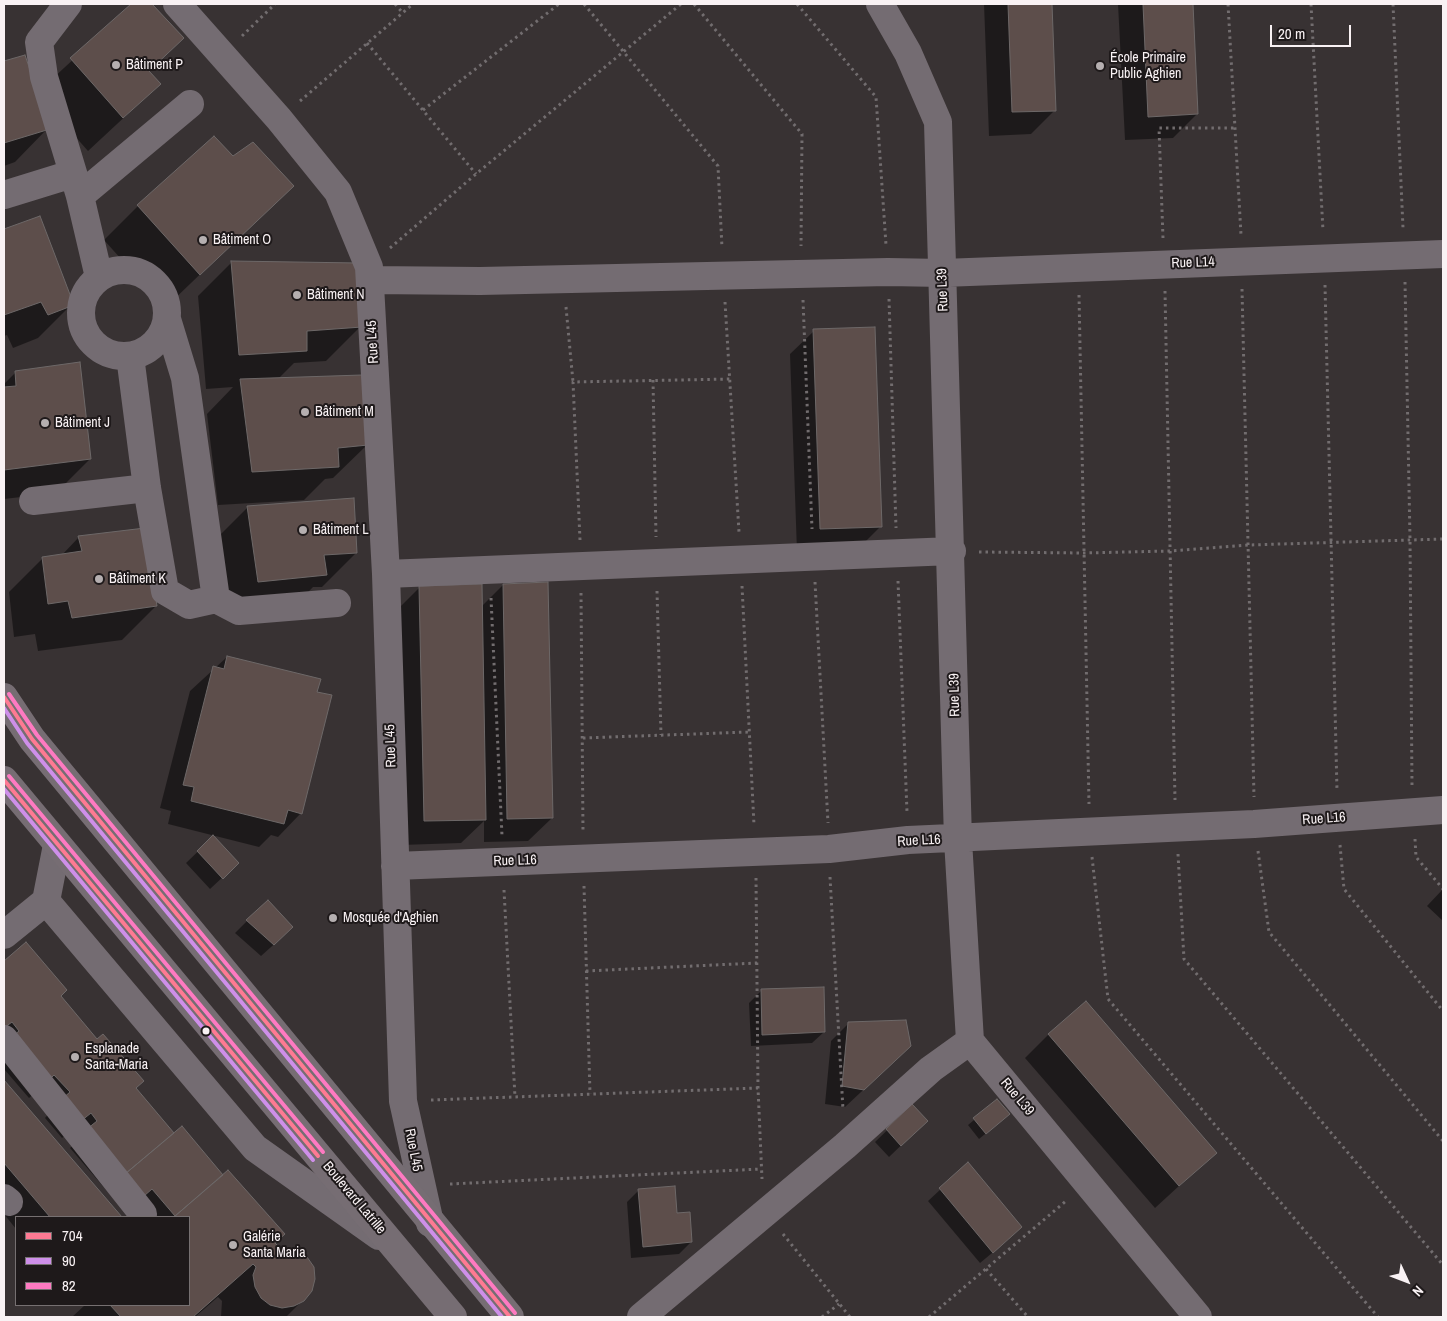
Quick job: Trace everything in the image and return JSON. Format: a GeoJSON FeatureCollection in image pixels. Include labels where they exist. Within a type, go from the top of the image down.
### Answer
{"type":"FeatureCollection","features":[{"type":"Feature","properties":{"kind":"main road"},"geometry":{"type":"LineString","coordinates":[[4,697],[32,739],[430,1223],[510,1317]]}},
{"type":"Feature","properties":{"kind":"main road","name":"Boulevard Latrille"},"geometry":{"type":"LineString","coordinates":[[4,780],[453,1317]]}},
{"type":"Feature","properties":{"kind":"street"},"geometry":{"type":"LineString","coordinates":[[68,4],[39,42],[44,77],[76,185],[99,277]]}},
{"type":"Feature","properties":{"kind":"street","name":"Rue L45"},"geometry":{"type":"LineString","coordinates":[[177,4],[279,119],[338,192],[369,274],[386,574],[403,1100],[430,1223]]}},
{"type":"Feature","properties":{"kind":"street","name":"Rue L39"},"geometry":{"type":"LineString","coordinates":[[880,4],[908,53],[938,122],[952,551],[958,840],[970,1041],[1198,1317]]}},
{"type":"Feature","properties":{"kind":"street"},"geometry":{"type":"LineString","coordinates":[[4,195],[76,185],[190,104]]}},
{"type":"Feature","properties":{"kind":"street","name":"Rue L14"},"geometry":{"type":"LineString","coordinates":[[369,274],[564,279],[888,272],[943,273],[1443,254]]}},
{"type":"Feature","properties":{"kind":"street"},"geometry":{"type":"LineString","coordinates":[[121,269],[136,270],[151,278],[161,288],[167,304],[167,319],[165,328],[152,346],[130,356],[115,356],[92,343],[84,330],[81,318],[82,302],[88,289],[99,277],[121,269]]}},
{"type":"Feature","properties":{"kind":"street"},"geometry":{"type":"LineString","coordinates":[[167,319],[185,378],[216,600]]}},
{"type":"Feature","properties":{"kind":"street"},"geometry":{"type":"LineString","coordinates":[[130,356],[148,488],[165,591],[189,605],[216,600],[239,611],[337,603]]}},
{"type":"Feature","properties":{"kind":"street"},"geometry":{"type":"LineString","coordinates":[[33,501],[148,488]]}},
{"type":"Feature","properties":{"kind":"street"},"geometry":{"type":"LineString","coordinates":[[386,574],[952,551]]}},
{"type":"Feature","properties":{"kind":"street","name":"Rue L16"},"geometry":{"type":"LineString","coordinates":[[396,866],[829,849],[908,840],[958,840],[1089,830],[1254,824],[1443,810]]}},
{"type":"Feature","properties":{"kind":"street"},"geometry":{"type":"LineString","coordinates":[[4,935],[46,901],[57,845]]}},
{"type":"Feature","properties":{"kind":"street"},"geometry":{"type":"LineString","coordinates":[[46,901],[255,1148],[393,1245]]}},
{"type":"Feature","properties":{"kind":"street"},"geometry":{"type":"LineString","coordinates":[[4,1039],[143,1214]]}},
{"type":"Feature","properties":{"kind":"street"},"geometry":{"type":"LineString","coordinates":[[640,1317],[766,1213],[931,1069],[970,1041]]}},
{"type":"Feature","properties":{"kind":"path"},"geometry":{"type":"LineString","coordinates":[[222,55],[275,4]]}},
{"type":"Feature","properties":{"kind":"path"},"geometry":{"type":"LineString","coordinates":[[395,4],[402,12]]}},
{"type":"Feature","properties":{"kind":"path"},"geometry":{"type":"LineString","coordinates":[[279,119],[413,4]]}},
{"type":"Feature","properties":{"kind":"path"},"geometry":{"type":"LineString","coordinates":[[423,110],[559,4]]}},
{"type":"Feature","properties":{"kind":"path"},"geometry":{"type":"LineString","coordinates":[[584,4],[718,166],[741,560],[755,852],[758,1088],[761,1169],[766,1213],[850,1317]]}},
{"type":"Feature","properties":{"kind":"path"},"geometry":{"type":"LineString","coordinates":[[369,274],[476,174],[681,4]]}},
{"type":"Feature","properties":{"kind":"path"},"geometry":{"type":"LineString","coordinates":[[797,4],[876,97],[888,272],[908,840]]}},
{"type":"Feature","properties":{"kind":"path"},"geometry":{"type":"LineString","coordinates":[[1228,4],[1242,262],[1254,824],[1268,932],[1443,1141]]}},
{"type":"Feature","properties":{"kind":"path"},"geometry":{"type":"LineString","coordinates":[[1311,4],[1324,258],[1338,818],[1344,890],[1443,1011]]}},
{"type":"Feature","properties":{"kind":"path"},"geometry":{"type":"LineString","coordinates":[[1393,4],[1404,255],[1413,813],[1416,856],[1443,889]]}},
{"type":"Feature","properties":{"kind":"path"},"geometry":{"type":"LineString","coordinates":[[367,43],[476,174]]}},
{"type":"Feature","properties":{"kind":"path"},"geometry":{"type":"LineString","coordinates":[[1236,128],[1159,128],[1164,264],[1176,828],[1184,959],[1443,1265]]}},
{"type":"Feature","properties":{"kind":"path"},"geometry":{"type":"LineString","coordinates":[[564,279],[573,382],[581,566],[584,858],[590,1094]]}},
{"type":"Feature","properties":{"kind":"path"},"geometry":{"type":"LineString","coordinates":[[573,382],[730,379]]}},
{"type":"Feature","properties":{"kind":"path"},"geometry":{"type":"LineString","coordinates":[[952,551],[1084,553],[1170,551],[1249,545],[1443,539]]}},
{"type":"Feature","properties":{"kind":"path"},"geometry":{"type":"LineString","coordinates":[[582,738],[749,732]]}},
{"type":"Feature","properties":{"kind":"path"},"geometry":{"type":"LineString","coordinates":[[586,971],[757,963]]}},
{"type":"Feature","properties":{"kind":"path"},"geometry":{"type":"LineString","coordinates":[[403,1100],[758,1088]]}},
{"type":"Feature","properties":{"kind":"path"},"geometry":{"type":"LineString","coordinates":[[421,1186],[761,1169]]}},
{"type":"Feature","properties":{"kind":"path"},"geometry":{"type":"LineString","coordinates":[[930,1317],[1088,1183]]}},
{"type":"Feature","properties":{"kind":"path"},"geometry":{"type":"LineString","coordinates":[[986,1269],[1028,1317]]}},
{"type":"Feature","properties":{"kind":"path"},"geometry":{"type":"LineString","coordinates":[[822,1317],[839,1304]]}},
{"type":"Feature","properties":{"kind":"building","name":"Bâtiment P"},"geometry":{"type":"Polygon","coordinates":[[[131,4],[152,4],[184,38],[149,71],[161,84],[123,118],[70,58],[131,4]]]}},
{"type":"Feature","properties":{"kind":"building"},"geometry":{"type":"Polygon","coordinates":[[[1008,4],[1052,4],[1056,111],[1012,112],[1008,4]]]}},
{"type":"Feature","properties":{"kind":"building"},"geometry":{"type":"Polygon","coordinates":[[[1143,4],[1193,4],[1198,114],[1148,117],[1143,4]]]}},
{"type":"Feature","properties":{"kind":"building"},"geometry":{"type":"Polygon","coordinates":[[[25,55],[50,129],[4,143],[4,61],[25,55]]]}},
{"type":"Feature","properties":{"kind":"building","name":"Bâtiment O"},"geometry":{"type":"Polygon","coordinates":[[[214,136],[233,156],[253,142],[294,186],[200,275],[137,205],[214,136]]]}},
{"type":"Feature","properties":{"kind":"building"},"geometry":{"type":"Polygon","coordinates":[[[40,216],[74,305],[48,315],[41,302],[4,315],[4,229],[40,216]]]}},
{"type":"Feature","properties":{"kind":"building","name":"Bâtiment N"},"geometry":{"type":"Polygon","coordinates":[[[231,261],[358,263],[362,327],[307,331],[307,351],[239,355],[231,261]]]}},
{"type":"Feature","properties":{"kind":"building"},"geometry":{"type":"Polygon","coordinates":[[[875,327],[882,527],[820,529],[813,329],[875,327]]]}},
{"type":"Feature","properties":{"kind":"building","name":"Bâtiment J"},"geometry":{"type":"Polygon","coordinates":[[[80,362],[91,459],[4,470],[4,387],[16,386],[15,371],[80,362]]]}},
{"type":"Feature","properties":{"kind":"building","name":"Bâtiment M"},"geometry":{"type":"Polygon","coordinates":[[[362,375],[368,445],[338,448],[339,467],[252,472],[240,379],[362,375]]]}},
{"type":"Feature","properties":{"kind":"building","name":"Bâtiment L"},"geometry":{"type":"Polygon","coordinates":[[[354,498],[357,553],[324,555],[327,575],[258,582],[247,506],[354,498]]]}},
{"type":"Feature","properties":{"kind":"building","name":"Bâtiment K"},"geometry":{"type":"Polygon","coordinates":[[[145,528],[157,606],[72,618],[68,601],[48,604],[42,557],[82,551],[78,536],[145,528]]]}},
{"type":"Feature","properties":{"kind":"building"},"geometry":{"type":"Polygon","coordinates":[[[548,582],[553,818],[507,819],[503,584],[548,582]]]}},
{"type":"Feature","properties":{"kind":"building"},"geometry":{"type":"Polygon","coordinates":[[[482,584],[486,820],[424,821],[419,586],[482,584]]]}},
{"type":"Feature","properties":{"kind":"building"},"geometry":{"type":"Polygon","coordinates":[[[227,656],[321,679],[317,692],[332,695],[302,814],[288,810],[284,824],[191,801],[194,787],[183,785],[213,666],[224,669],[227,656]]]}},
{"type":"Feature","properties":{"kind":"building"},"geometry":{"type":"Polygon","coordinates":[[[213,835],[239,863],[223,879],[197,851],[213,835]]]}},
{"type":"Feature","properties":{"kind":"building"},"geometry":{"type":"Polygon","coordinates":[[[268,900],[293,927],[274,945],[246,920],[268,900]]]}},
{"type":"Feature","properties":{"kind":"building","name":"Esplanade Santa-Maria"},"geometry":{"type":"Polygon","coordinates":[[[26,942],[67,990],[61,996],[97,1039],[103,1034],[144,1081],[136,1088],[174,1133],[125,1174],[87,1129],[97,1121],[91,1113],[81,1121],[62,1099],[70,1092],[54,1075],[48,1081],[11,1038],[19,1031],[12,1022],[4,1028],[4,961],[26,942]]]}},
{"type":"Feature","properties":{"kind":"building"},"geometry":{"type":"Polygon","coordinates":[[[824,987],[825,1032],[762,1035],[761,989],[824,987]]]}},
{"type":"Feature","properties":{"kind":"building"},"geometry":{"type":"Polygon","coordinates":[[[1086,1001],[1217,1153],[1179,1186],[1048,1034],[1086,1001]]]}},
{"type":"Feature","properties":{"kind":"building"},"geometry":{"type":"Polygon","coordinates":[[[906,1020],[911,1046],[864,1090],[842,1086],[848,1022],[906,1020]]]}},
{"type":"Feature","properties":{"kind":"building"},"geometry":{"type":"Polygon","coordinates":[[[4,1080],[121,1216],[49,1216],[4,1163],[4,1080]]]}},
{"type":"Feature","properties":{"kind":"building"},"geometry":{"type":"Polygon","coordinates":[[[997,1099],[1010,1114],[986,1134],[973,1118],[997,1099]]]}},
{"type":"Feature","properties":{"kind":"building"},"geometry":{"type":"Polygon","coordinates":[[[912,1104],[928,1121],[901,1146],[886,1129],[912,1104]]]}},
{"type":"Feature","properties":{"kind":"building"},"geometry":{"type":"Polygon","coordinates":[[[182,1126],[223,1175],[175,1216],[152,1189],[144,1196],[125,1174],[182,1126]]]}},
{"type":"Feature","properties":{"kind":"building"},"geometry":{"type":"Polygon","coordinates":[[[968,1162],[1022,1227],[993,1253],[939,1188],[968,1162]]]}},
{"type":"Feature","properties":{"kind":"building","name":"Galérie Santa Maria"},"geometry":{"type":"Polygon","coordinates":[[[228,1170],[285,1234],[275,1243],[279,1247],[298,1250],[307,1257],[314,1267],[315,1279],[312,1291],[304,1301],[294,1306],[282,1308],[270,1305],[261,1298],[255,1287],[253,1275],[256,1267],[253,1264],[193,1317],[121,1317],[111,1306],[190,1306],[190,1216],[175,1216],[228,1170]]]}},
{"type":"Feature","properties":{"kind":"building"},"geometry":{"type":"Polygon","coordinates":[[[675,1186],[677,1213],[690,1212],[692,1242],[643,1247],[638,1189],[675,1186]]]}},
{"type":"Feature","properties":{"kind":"transit line","name":"82"},"geometry":{"type":"LineString","coordinates":[[9,694],[37,735],[515,1313]]}},
{"type":"Feature","properties":{"kind":"transit line","name":"704"},"geometry":{"type":"LineString","coordinates":[[4,697],[32,739],[510,1317]]}},
{"type":"Feature","properties":{"kind":"transit line","name":"90"},"geometry":{"type":"LineString","coordinates":[[4,708],[27,743],[502,1317]]}},
{"type":"Feature","properties":{"kind":"transit line","name":"82"},"geometry":{"type":"LineString","coordinates":[[9,776],[323,1152]]}},
{"type":"Feature","properties":{"kind":"transit line","name":"704"},"geometry":{"type":"LineString","coordinates":[[4,780],[318,1156]]}},
{"type":"Feature","properties":{"kind":"transit line","name":"90"},"geometry":{"type":"LineString","coordinates":[[4,789],[313,1160]]}},
{"type":"Feature","properties":{"kind":"place","name":"Bâtiment P"},"geometry":{"type":"Point","coordinates":[116,65]}},
{"type":"Feature","properties":{"kind":"place","name":"École Primaire Public Aghien"},"geometry":{"type":"Point","coordinates":[1100,66]}},
{"type":"Feature","properties":{"kind":"place","name":"Bâtiment O"},"geometry":{"type":"Point","coordinates":[203,240]}},
{"type":"Feature","properties":{"kind":"place","name":"Bâtiment N"},"geometry":{"type":"Point","coordinates":[297,295]}},
{"type":"Feature","properties":{"kind":"place","name":"Bâtiment M"},"geometry":{"type":"Point","coordinates":[305,412]}},
{"type":"Feature","properties":{"kind":"place","name":"Bâtiment J"},"geometry":{"type":"Point","coordinates":[45,423]}},
{"type":"Feature","properties":{"kind":"place","name":"Bâtiment L"},"geometry":{"type":"Point","coordinates":[303,530]}},
{"type":"Feature","properties":{"kind":"place","name":"Bâtiment K"},"geometry":{"type":"Point","coordinates":[99,579]}},
{"type":"Feature","properties":{"kind":"place","name":"Mosquée d'Aghien"},"geometry":{"type":"Point","coordinates":[333,918]}},
{"type":"Feature","properties":{"kind":"place","name":"Esplanade Santa-Maria"},"geometry":{"type":"Point","coordinates":[75,1057]}},
{"type":"Feature","properties":{"kind":"place","name":"Galérie Santa Maria"},"geometry":{"type":"Point","coordinates":[233,1245]}}]}
